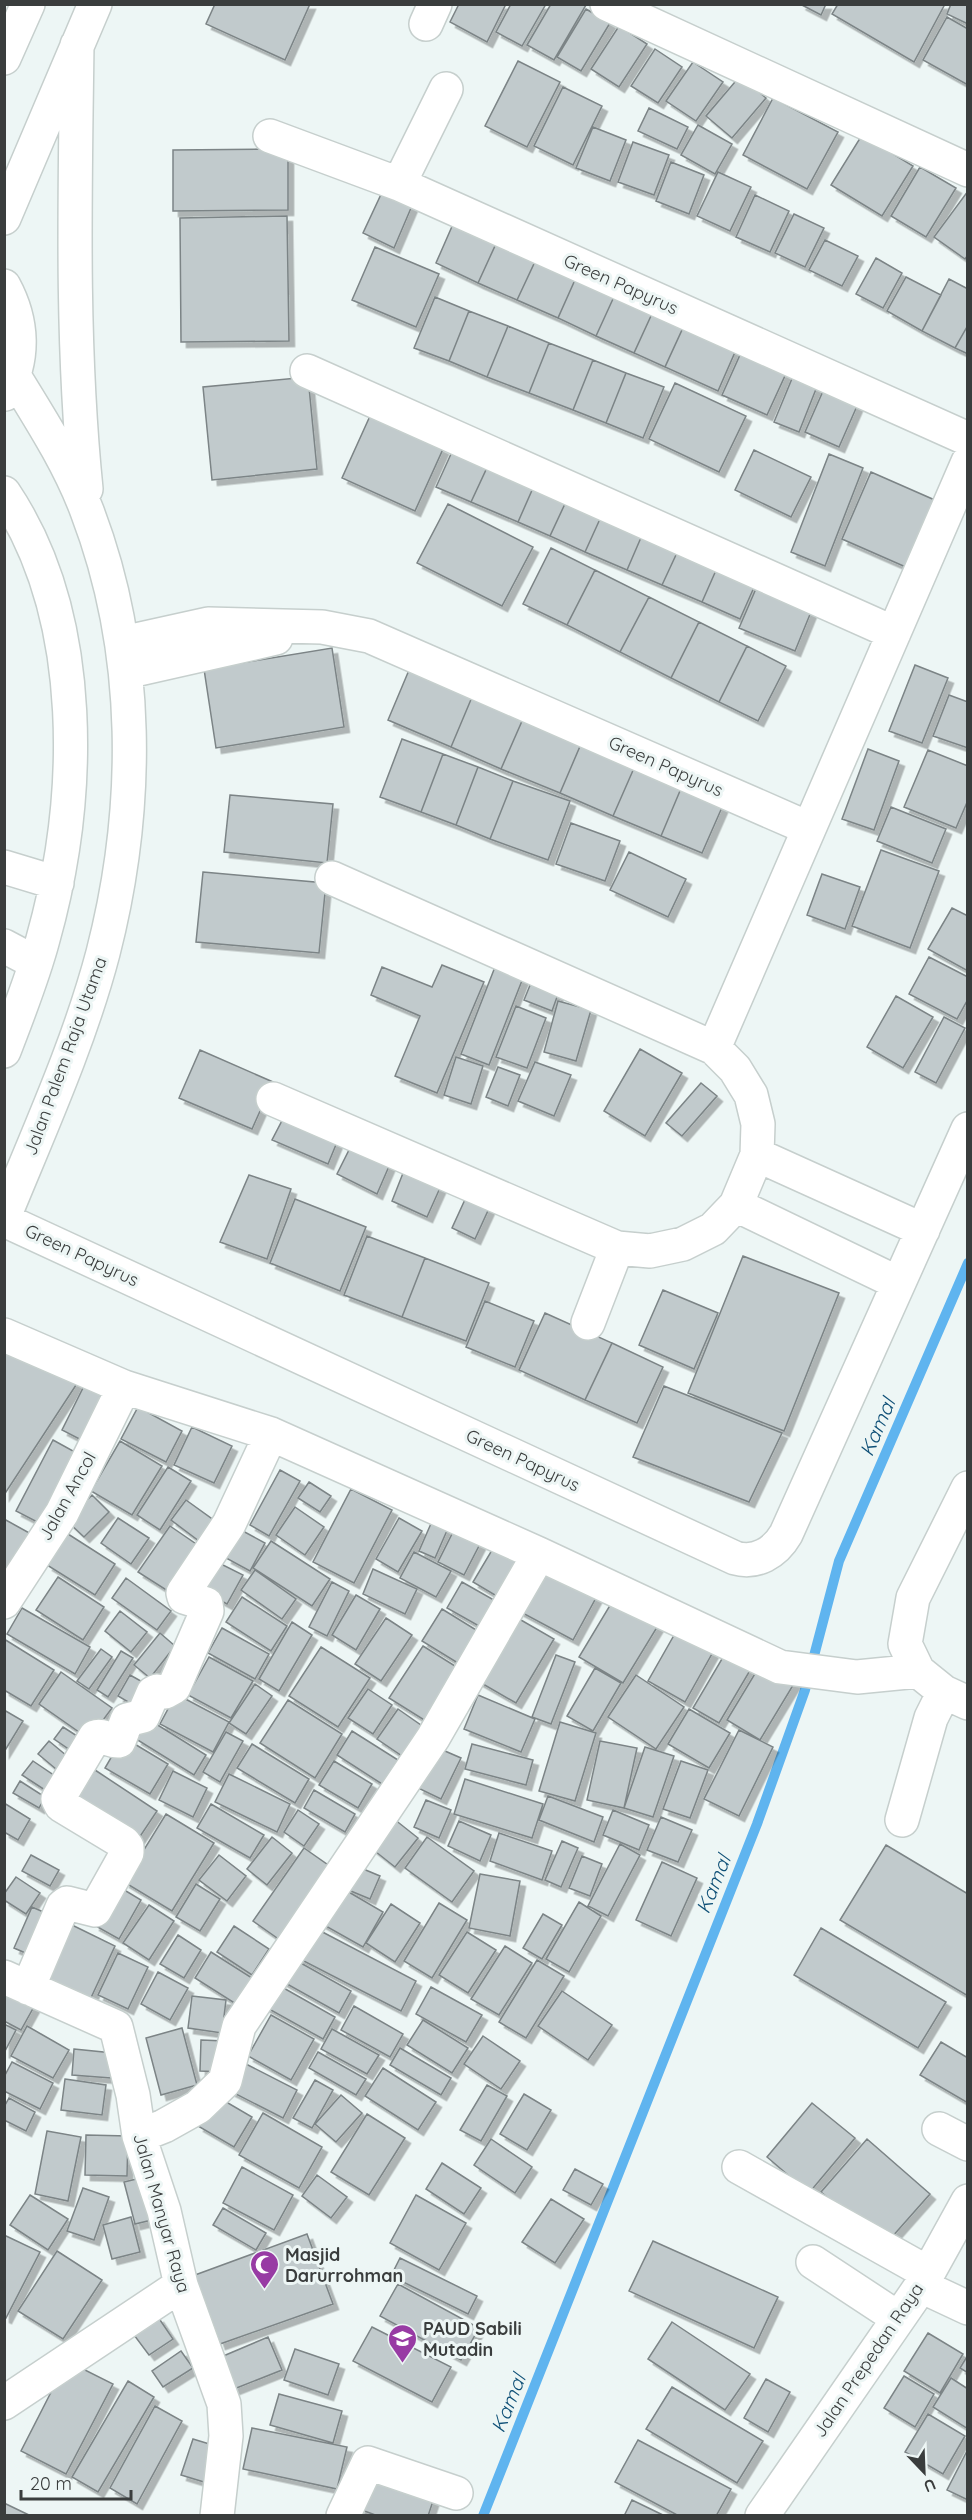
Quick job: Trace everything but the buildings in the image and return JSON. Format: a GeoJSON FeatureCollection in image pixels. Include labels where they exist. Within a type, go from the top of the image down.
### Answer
{"type":"FeatureCollection","features":[{"type":"Feature","properties":{"kind":"street"},"geometry":{"type":"LineString","coordinates":[[4,58],[28,4]]}},
{"type":"Feature","properties":{"kind":"street"},"geometry":{"type":"LineString","coordinates":[[4,218],[96,4]]}},
{"type":"Feature","properties":{"kind":"street"},"geometry":{"type":"LineString","coordinates":[[607,4],[968,170]]}},
{"type":"Feature","properties":{"kind":"street"},"geometry":{"type":"LineString","coordinates":[[77,45],[75,350],[79,424],[88,513]]}},
{"type":"Feature","properties":{"kind":"street"},"geometry":{"type":"LineString","coordinates":[[399,184],[446,89]]}},
{"type":"Feature","properties":{"kind":"street","name":"Green Papyrus"},"geometry":{"type":"LineString","coordinates":[[270,136],[399,184],[968,440]]}},
{"type":"Feature","properties":{"kind":"street"},"geometry":{"type":"LineString","coordinates":[[4,286],[15,309],[20,335],[9,386]]}},
{"type":"Feature","properties":{"kind":"street"},"geometry":{"type":"LineString","coordinates":[[306,371],[894,633]]}},
{"type":"Feature","properties":{"kind":"street","name":"Jalan Palem Raja Utama"},"geometry":{"type":"LineString","coordinates":[[4,1219],[72,1047],[102,955],[121,860],[128,793],[129,706],[124,658],[109,584],[88,513],[58,450],[9,386]]}},
{"type":"Feature","properties":{"kind":"street"},"geometry":{"type":"LineString","coordinates":[[714,1048],[968,462]]}},
{"type":"Feature","properties":{"kind":"street"},"geometry":{"type":"LineString","coordinates":[[4,493],[25,528],[45,578],[61,640],[67,680],[70,751],[64,839],[57,883],[36,963],[4,1051]]}},
{"type":"Feature","properties":{"kind":"street","name":"Green Papyrus"},"geometry":{"type":"LineString","coordinates":[[124,658],[208,624],[322,627],[369,636],[808,828]]}},
{"type":"Feature","properties":{"kind":"street"},"geometry":{"type":"LineString","coordinates":[[4,867],[57,883]]}},
{"type":"Feature","properties":{"kind":"street"},"geometry":{"type":"LineString","coordinates":[[273,1099],[617,1248],[650,1251],[683,1244],[713,1229],[736,1205],[757,1155],[758,1124],[751,1095],[735,1069],[714,1048],[332,878]]}},
{"type":"Feature","properties":{"kind":"street"},"geometry":{"type":"LineString","coordinates":[[4,946],[36,963]]}},
{"type":"Feature","properties":{"kind":"street","name":"Green Papyrus"},"geometry":{"type":"LineString","coordinates":[[4,1219],[742,1561],[765,1556],[781,1543],[786,1534],[968,1129]]}},
{"type":"Feature","properties":{"kind":"street"},"geometry":{"type":"LineString","coordinates":[[757,1155],[923,1230]]}},
{"type":"Feature","properties":{"kind":"street"},"geometry":{"type":"LineString","coordinates":[[736,1205],[898,1283]]}},
{"type":"Feature","properties":{"kind":"street"},"geometry":{"type":"LineString","coordinates":[[588,1323],[617,1248]]}},
{"type":"Feature","properties":{"kind":"street"},"geometry":{"type":"LineString","coordinates":[[4,1335],[124,1387],[271,1434],[539,1554],[780,1667],[857,1677],[918,1671]]}},
{"type":"Feature","properties":{"kind":"street","name":"Jalan Ancol"},"geometry":{"type":"LineString","coordinates":[[4,1602],[62,1513],[124,1387]]}},
{"type":"Feature","properties":{"kind":"street"},"geometry":{"type":"LineString","coordinates":[[16,1983],[63,1906],[68,1903],[95,1910],[127,1853],[127,1847],[123,1843],[61,1805],[58,1799],[95,1737],[100,1736],[113,1742],[119,1741],[127,1720],[143,1716],[153,1693],[165,1692],[174,1687],[207,1611],[206,1605],[202,1602],[184,1597],[183,1593],[229,1524],[271,1434]]}},
{"type":"Feature","properties":{"kind":"street"},"geometry":{"type":"LineString","coordinates":[[902,1820],[931,1718],[956,1698],[918,1671],[904,1644],[913,1598],[968,1488]]}},
{"type":"Feature","properties":{"kind":"street"},"geometry":{"type":"LineString","coordinates":[[139,2136],[164,2126],[198,2107],[225,2081],[239,2026],[433,1738],[539,1554]]}},
{"type":"Feature","properties":{"kind":"street","name":"Jalan Manyar Raya"},"geometry":{"type":"LineString","coordinates":[[16,1983],[116,2027],[134,2095],[139,2136],[164,2211],[181,2285],[224,2404],[226,2436],[217,2516]]}},
{"type":"Feature","properties":{"kind":"street"},"geometry":{"type":"LineString","coordinates":[[939,2129],[968,2144]]}},
{"type":"Feature","properties":{"kind":"street"},"geometry":{"type":"LineString","coordinates":[[739,2167],[968,2308]]}},
{"type":"Feature","properties":{"kind":"street","name":"Jalan Prepedan Raya"},"geometry":{"type":"LineString","coordinates":[[762,2516],[898,2319],[924,2279],[968,2201]]}},
{"type":"Feature","properties":{"kind":"street"},"geometry":{"type":"LineString","coordinates":[[813,2262],[898,2319]]}},
{"type":"Feature","properties":{"kind":"street"},"geometry":{"type":"LineString","coordinates":[[4,2403],[181,2285]]}},
{"type":"Feature","properties":{"kind":"street"},"geometry":{"type":"LineString","coordinates":[[343,2516],[368,2463],[456,2493]]}},
{"type":"Feature","properties":{"kind":"waterway","name":"Kamal"},"geometry":{"type":"LineString","coordinates":[[483,2516],[757,1824],[805,1690],[839,1561],[968,1263]]}},
{"type":"Feature","properties":{"kind":"place","name":"Masjid Darurrohman"},"geometry":{"type":"Point","coordinates":[264,2290]}},
{"type":"Feature","properties":{"kind":"place","name":"PAUD Sabili Mutadin"},"geometry":{"type":"Point","coordinates":[402,2364]}}]}
